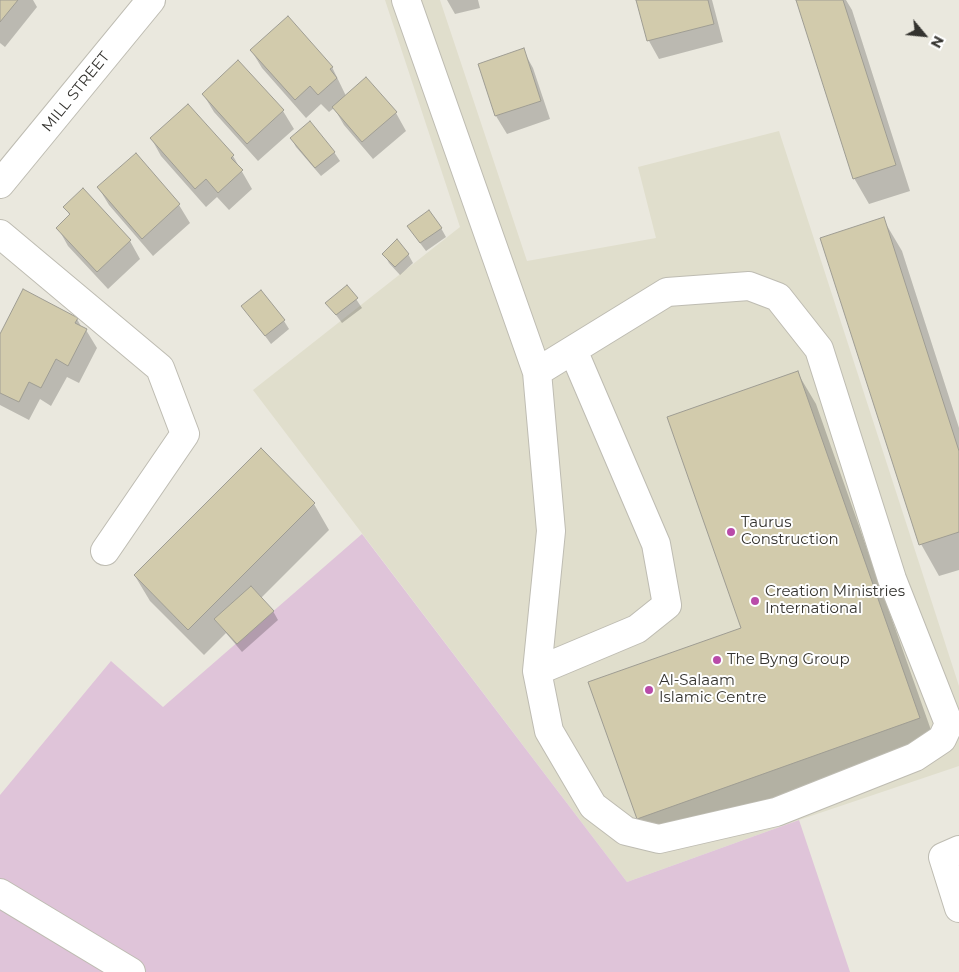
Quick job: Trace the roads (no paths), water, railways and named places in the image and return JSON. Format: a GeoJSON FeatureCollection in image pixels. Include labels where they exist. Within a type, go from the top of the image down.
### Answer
{"type":"FeatureCollection","features":[{"type":"Feature","properties":{"kind":"street","name":"MILL STREET"},"geometry":{"type":"LineString","coordinates":[[0,184],[151,0]]}},
{"type":"Feature","properties":{"kind":"street"},"geometry":{"type":"LineString","coordinates":[[406,0],[538,372],[551,531],[537,670],[549,731],[593,806],[626,831],[659,840],[776,812],[916,757],[942,739],[949,724],[892,579],[818,349],[778,297],[749,286],[667,292],[538,372]]}},
{"type":"Feature","properties":{"kind":"street"},"geometry":{"type":"LineString","coordinates":[[0,234],[160,368],[186,434],[105,552]]}},
{"type":"Feature","properties":{"kind":"street"},"geometry":{"type":"LineString","coordinates":[[537,670],[637,629],[667,605],[656,544],[573,350]]}},
{"type":"Feature","properties":{"kind":"street"},"geometry":{"type":"LineString","coordinates":[[959,850],[943,857],[959,908]]}},
{"type":"Feature","properties":{"kind":"street"},"geometry":{"type":"LineString","coordinates":[[0,892],[131,972]]}},
{"type":"Feature","properties":{"kind":"place","name":"Taurus Construction"},"geometry":{"type":"Point","coordinates":[731,532]}},
{"type":"Feature","properties":{"kind":"place","name":"Creation Ministries International"},"geometry":{"type":"Point","coordinates":[755,601]}},
{"type":"Feature","properties":{"kind":"place","name":"The Byng Group"},"geometry":{"type":"Point","coordinates":[717,660]}},
{"type":"Feature","properties":{"kind":"place","name":"Al-Salaam Islamic Centre"},"geometry":{"type":"Point","coordinates":[649,690]}}]}
